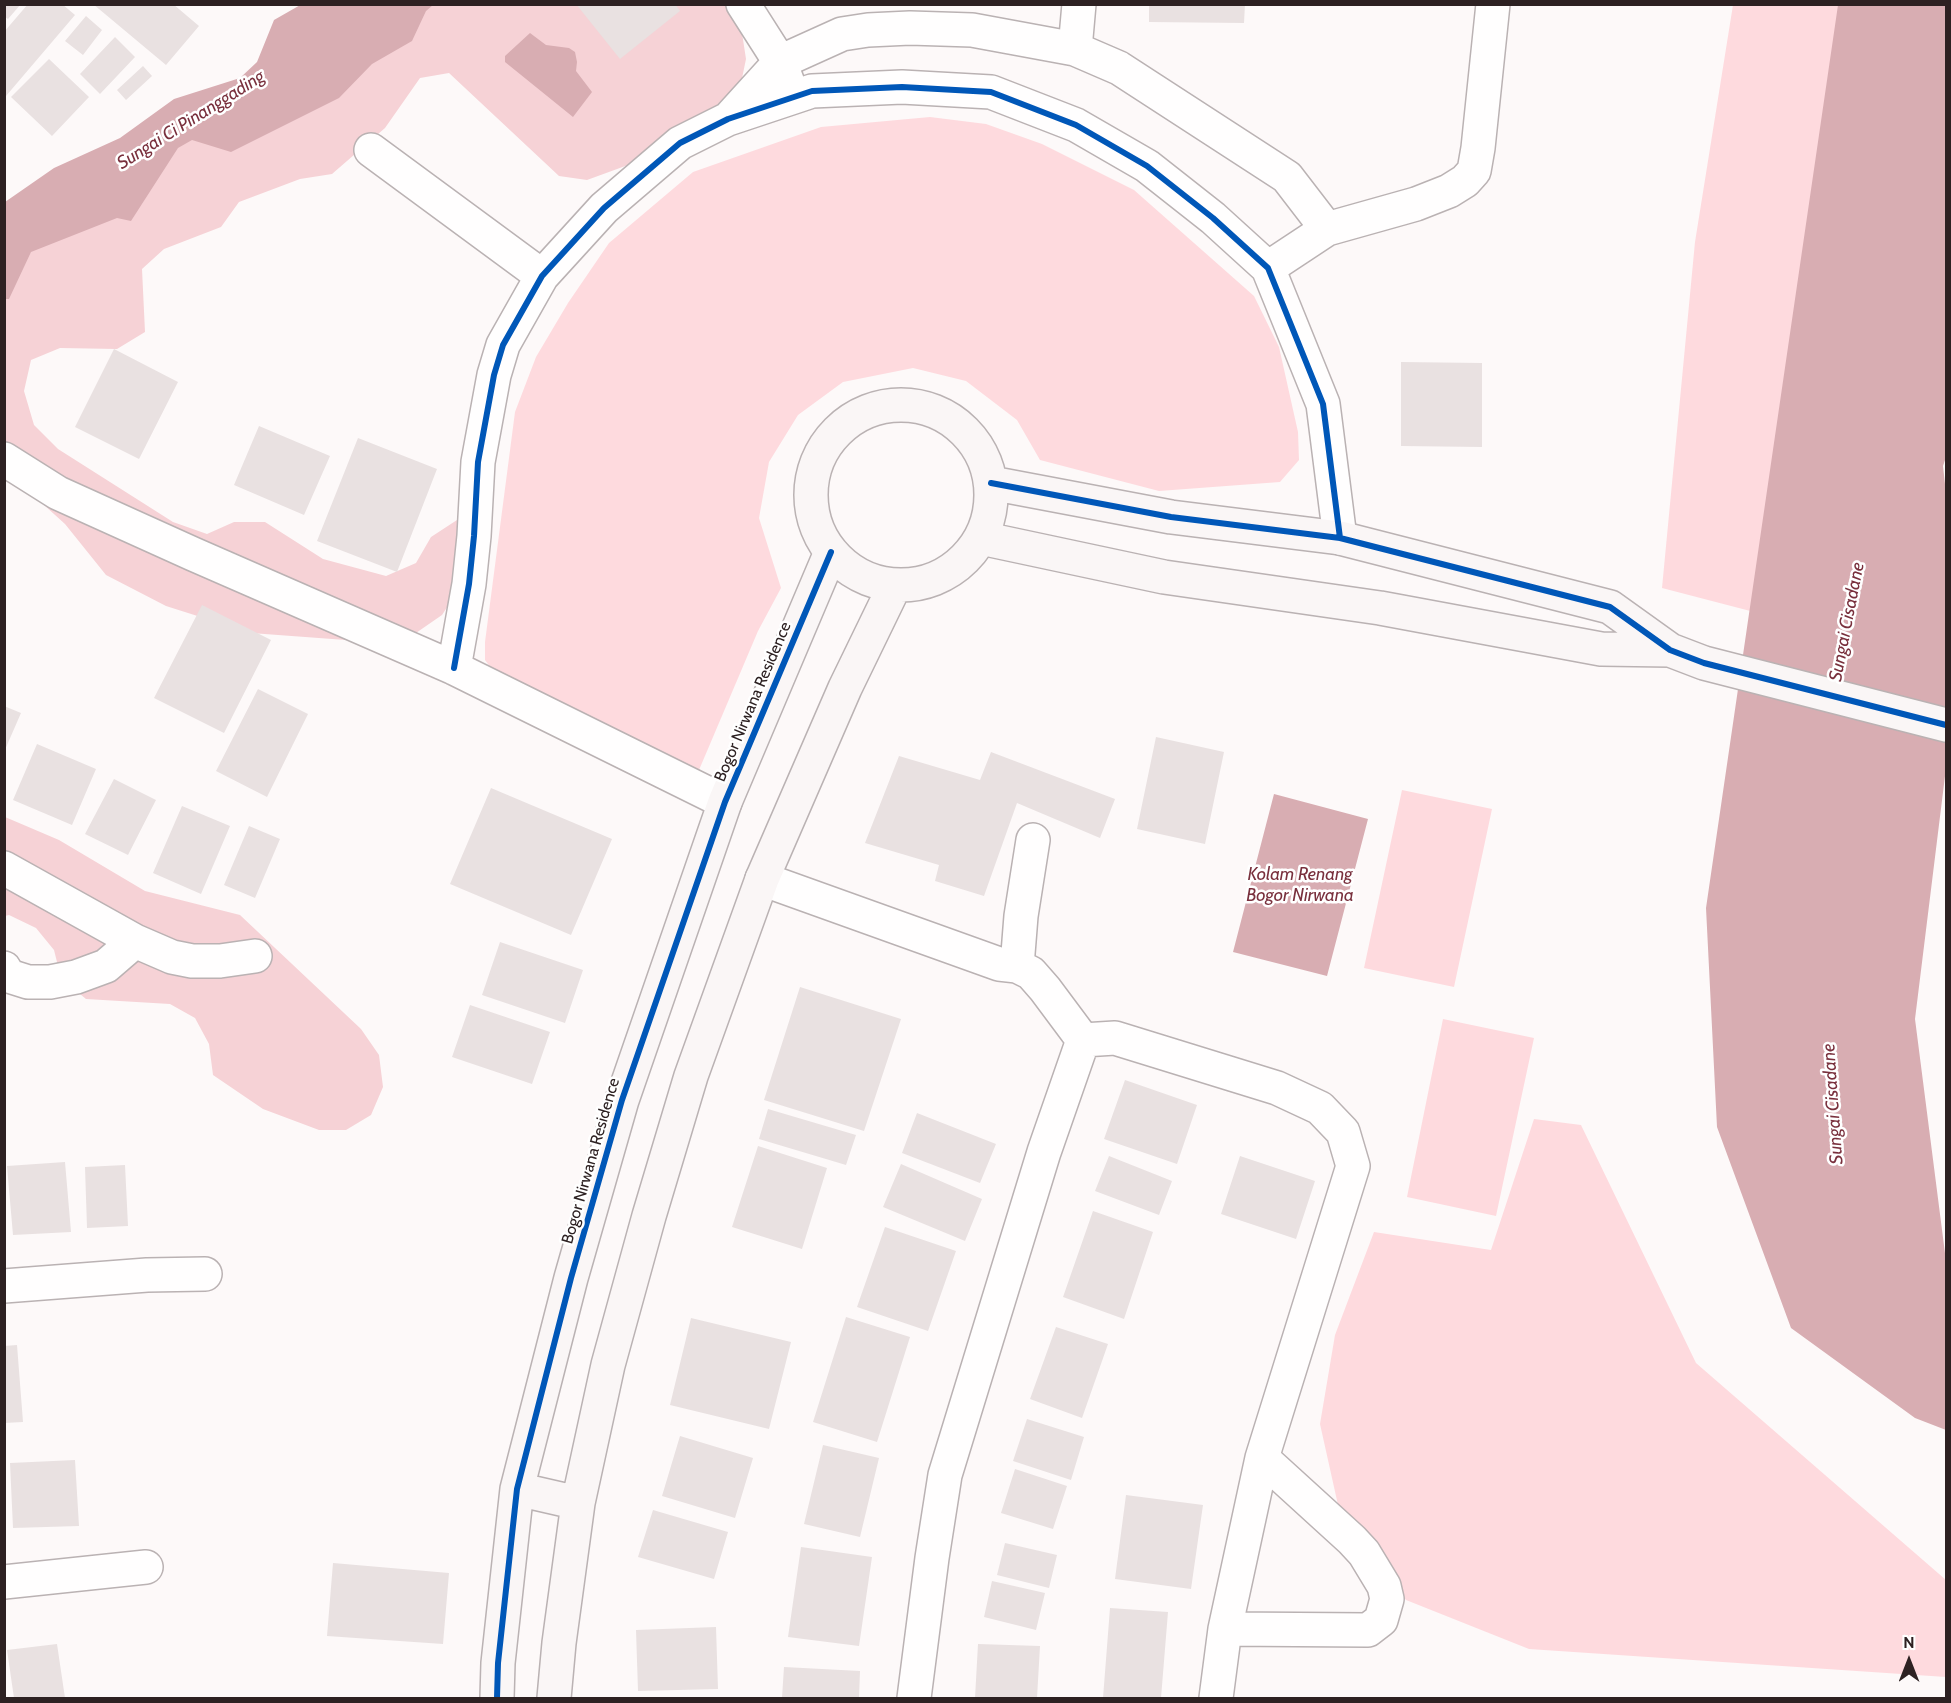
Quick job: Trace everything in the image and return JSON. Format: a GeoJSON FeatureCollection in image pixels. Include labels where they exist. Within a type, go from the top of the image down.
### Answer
{"type":"FeatureCollection","features":[{"type":"Feature","properties":{"kind":"street"},"geometry":{"type":"LineString","coordinates":[[743,4],[780,62],[793,97]]}},
{"type":"Feature","properties":{"kind":"street"},"geometry":{"type":"LineString","coordinates":[[1075,49],[1079,4]]}},
{"type":"Feature","properties":{"kind":"street"},"geometry":{"type":"LineString","coordinates":[[1268,268],[1327,229],[1416,204],[1449,191],[1465,181],[1474,171],[1493,4]]}},
{"type":"Feature","properties":{"kind":"street"},"geometry":{"type":"LineString","coordinates":[[728,119],[780,62],[842,34],[889,28],[972,30],[1075,49],[1119,68],[1287,177],[1327,229]]}},
{"type":"Feature","properties":{"kind":"street"},"geometry":{"type":"LineString","coordinates":[[454,668],[469,584],[478,462],[494,375],[503,345],[542,276],[604,208],[680,143],[728,119],[812,91],[902,87],[991,92],[1076,124],[1147,166],[1213,218],[1268,268],[1323,404],[1340,538]]}},
{"type":"Feature","properties":{"kind":"street"},"geometry":{"type":"LineString","coordinates":[[371,150],[542,276]]}},
{"type":"Feature","properties":{"kind":"street"},"geometry":{"type":"LineString","coordinates":[[897,404],[930,410],[950,420],[959,426],[980,452],[991,483],[990,511],[981,537],[965,558],[945,573],[921,582],[895,585],[870,580],[848,568],[831,552],[814,523],[810,490],[818,458],[837,431],[864,411],[897,404]]}},
{"type":"Feature","properties":{"kind":"street"},"geometry":{"type":"LineString","coordinates":[[4,459],[58,493],[454,668],[725,802]]}},
{"type":"Feature","properties":{"kind":"street"},"geometry":{"type":"LineString","coordinates":[[991,483],[1171,517],[1340,538],[1610,607],[1670,650],[1704,663],[1947,725]]}},
{"type":"Feature","properties":{"kind":"street"},"geometry":{"type":"LineString","coordinates":[[981,537],[1164,577],[1380,608],[1601,649],[1670,650]]}},
{"type":"Feature","properties":{"kind":"street","name":"Bogor Nirwana Residence"},"geometry":{"type":"LineString","coordinates":[[496,1698],[517,1490],[571,1278],[622,1100],[725,802],[831,552]]}},
{"type":"Feature","properties":{"kind":"street"},"geometry":{"type":"LineString","coordinates":[[554,1698],[578,1503],[608,1365],[649,1216],[692,1077],[762,879],[845,688],[895,585]]}},
{"type":"Feature","properties":{"kind":"street"},"geometry":{"type":"LineString","coordinates":[[1017,966],[1021,915],[1033,840]]}},
{"type":"Feature","properties":{"kind":"street"},"geometry":{"type":"LineString","coordinates":[[4,868],[135,941],[172,957],[192,961],[220,961],[255,956]]}},
{"type":"Feature","properties":{"kind":"street"},"geometry":{"type":"LineString","coordinates":[[762,879],[976,957],[999,964],[1017,966],[1030,973],[1045,989],[1083,1040]]}},
{"type":"Feature","properties":{"kind":"street"},"geometry":{"type":"LineString","coordinates":[[4,968],[9,976],[28,982],[50,982],[76,977],[106,966],[135,941]]}},
{"type":"Feature","properties":{"kind":"street"},"geometry":{"type":"LineString","coordinates":[[1083,1040],[1115,1038],[1277,1088],[1320,1108],[1342,1132],[1353,1166],[1262,1458],[1225,1629],[1216,1698]]}},
{"type":"Feature","properties":{"kind":"street"},"geometry":{"type":"LineString","coordinates":[[914,1698],[945,1475],[1040,1162],[1083,1040]]}},
{"type":"Feature","properties":{"kind":"street"},"geometry":{"type":"LineString","coordinates":[[4,1286],[147,1275],[205,1274]]}},
{"type":"Feature","properties":{"kind":"street"},"geometry":{"type":"LineString","coordinates":[[1225,1629],[1368,1630],[1381,1620],[1387,1599],[1384,1586],[1358,1547],[1262,1458]]}},
{"type":"Feature","properties":{"kind":"street"},"geometry":{"type":"LineString","coordinates":[[517,1490],[578,1503]]}},
{"type":"Feature","properties":{"kind":"street"},"geometry":{"type":"LineString","coordinates":[[4,1582],[146,1567]]}},
{"type":"Feature","properties":{"kind":"shaded area"},"geometry":{"type":"Polygon","coordinates":[[[420,5],[729,5],[740,20],[746,59],[740,88],[692,125],[639,161],[587,180],[559,176],[449,73],[420,78],[385,128],[332,174],[300,179],[239,202],[221,227],[164,249],[142,269],[145,332],[117,349],[60,348],[31,360],[24,391],[34,425],[58,449],[173,522],[207,534],[234,522],[265,522],[323,559],[386,576],[416,563],[431,537],[457,520],[459,589],[442,615],[400,644],[251,633],[166,606],[106,575],[65,524],[23,486],[5,475],[4,274],[44,237],[182,131],[420,5]]]}},
{"type":"Feature","properties":{"kind":"shaded area"},"geometry":{"type":"Polygon","coordinates":[[[1733,5],[1841,5],[1758,613],[1662,588],[1695,242],[1733,5]]]}},
{"type":"Feature","properties":{"kind":"shaded area"},"geometry":{"type":"Polygon","coordinates":[[[930,117],[986,124],[1042,144],[1134,190],[1254,296],[1279,347],[1298,432],[1299,460],[1280,482],[1159,491],[1040,460],[1017,420],[966,381],[913,368],[843,382],[798,415],[769,462],[759,518],[781,588],[758,631],[699,770],[651,753],[494,672],[485,660],[485,642],[515,412],[536,357],[568,303],[609,243],[693,172],[821,127],[930,117]]]}},
{"type":"Feature","properties":{"kind":"shaded area"},"geometry":{"type":"Polygon","coordinates":[[[1402,790],[1492,809],[1454,987],[1364,968],[1402,790]]]}},
{"type":"Feature","properties":{"kind":"shaded area"},"geometry":{"type":"Polygon","coordinates":[[[5,817],[59,840],[145,891],[240,915],[361,1029],[379,1055],[383,1087],[371,1115],[346,1130],[319,1130],[263,1109],[213,1075],[209,1044],[195,1018],[170,1004],[86,999],[61,978],[54,950],[36,928],[9,915],[5,916],[5,817]]]}},
{"type":"Feature","properties":{"kind":"shaded area"},"geometry":{"type":"Polygon","coordinates":[[[1443,1019],[1534,1038],[1496,1216],[1407,1197],[1443,1019]]]}},
{"type":"Feature","properties":{"kind":"shaded area"},"geometry":{"type":"Polygon","coordinates":[[[1534,1119],[1581,1125],[1696,1363],[1946,1580],[1946,1677],[1529,1649],[1406,1600],[1340,1514],[1320,1424],[1335,1335],[1374,1232],[1491,1250],[1534,1119]]]}},
{"type":"Feature","properties":{"kind":"water","name":"Sungai Ci Pinanggading"},"geometry":{"type":"Polygon","coordinates":[[[302,4],[433,5],[426,11],[412,41],[372,64],[339,98],[231,152],[192,140],[178,148],[131,221],[117,218],[31,252],[9,299],[5,299],[5,202],[54,168],[120,138],[174,99],[240,78],[257,62],[274,20],[302,4]]]}},
{"type":"Feature","properties":{"kind":"water","name":"Sungai Cisadane"},"geometry":{"type":"Polygon","coordinates":[[[1838,5],[1946,5],[1946,457],[1943,466],[1946,493],[1946,768],[1915,1019],[1946,1261],[1946,1430],[1915,1418],[1791,1328],[1717,1127],[1706,908],[1838,5]]]}},
{"type":"Feature","properties":{"kind":"water"},"geometry":{"type":"Polygon","coordinates":[[[530,33],[546,45],[569,48],[575,52],[576,71],[592,92],[573,117],[505,62],[505,56],[530,33]]]}},
{"type":"Feature","properties":{"kind":"water","name":"Kolam Renang Bogor Nirwana"},"geometry":{"type":"Polygon","coordinates":[[[1274,794],[1368,819],[1327,976],[1233,952],[1274,794]]]}},
{"type":"Feature","properties":{"kind":"building"},"geometry":{"type":"Polygon","coordinates":[[[4,4],[21,4],[8,19],[4,16],[4,4]]]}},
{"type":"Feature","properties":{"kind":"building"},"geometry":{"type":"Polygon","coordinates":[[[28,4],[62,4],[75,15],[6,96],[4,94],[4,32],[28,4]]]}},
{"type":"Feature","properties":{"kind":"building"},"geometry":{"type":"Polygon","coordinates":[[[93,4],[173,4],[199,26],[166,65],[93,4]]]}},
{"type":"Feature","properties":{"kind":"building"},"geometry":{"type":"Polygon","coordinates":[[[576,4],[675,4],[680,11],[620,59],[576,4]]]}},
{"type":"Feature","properties":{"kind":"building"},"geometry":{"type":"Polygon","coordinates":[[[1149,4],[1245,4],[1244,23],[1149,22],[1149,4]]]}},
{"type":"Feature","properties":{"kind":"building"},"geometry":{"type":"Polygon","coordinates":[[[86,16],[102,30],[83,55],[65,41],[86,16]]]}},
{"type":"Feature","properties":{"kind":"building"},"geometry":{"type":"Polygon","coordinates":[[[115,37],[135,57],[100,94],[80,74],[115,37]]]}},
{"type":"Feature","properties":{"kind":"building"},"geometry":{"type":"Polygon","coordinates":[[[49,59],[89,97],[52,136],[11,97],[49,59]]]}},
{"type":"Feature","properties":{"kind":"building"},"geometry":{"type":"Polygon","coordinates":[[[143,66],[152,76],[126,100],[117,90],[143,66]]]}},
{"type":"Feature","properties":{"kind":"building"},"geometry":{"type":"Polygon","coordinates":[[[114,349],[178,382],[139,459],[75,427],[114,349]]]}},
{"type":"Feature","properties":{"kind":"building"},"geometry":{"type":"Polygon","coordinates":[[[1401,362],[1482,363],[1482,447],[1401,446],[1401,362]]]}},
{"type":"Feature","properties":{"kind":"building"},"geometry":{"type":"Polygon","coordinates":[[[259,426],[330,456],[304,515],[234,485],[259,426]]]}},
{"type":"Feature","properties":{"kind":"building"},"geometry":{"type":"Polygon","coordinates":[[[358,438],[437,469],[397,572],[317,541],[358,438]]]}},
{"type":"Feature","properties":{"kind":"building"},"geometry":{"type":"Polygon","coordinates":[[[202,605],[271,640],[224,733],[154,698],[202,605]]]}},
{"type":"Feature","properties":{"kind":"building"},"geometry":{"type":"Polygon","coordinates":[[[258,689],[308,714],[267,797],[216,771],[258,689]]]}},
{"type":"Feature","properties":{"kind":"building"},"geometry":{"type":"Polygon","coordinates":[[[4,706],[21,713],[4,752],[4,706]]]}},
{"type":"Feature","properties":{"kind":"building"},"geometry":{"type":"Polygon","coordinates":[[[1156,737],[1224,752],[1205,844],[1137,829],[1156,737]]]}},
{"type":"Feature","properties":{"kind":"building"},"geometry":{"type":"Polygon","coordinates":[[[37,744],[96,769],[72,825],[13,800],[37,744]]]}},
{"type":"Feature","properties":{"kind":"building"},"geometry":{"type":"Polygon","coordinates":[[[991,752],[1115,799],[1100,838],[1017,803],[984,896],[935,881],[939,865],[865,843],[899,756],[980,780],[991,752]]]}},
{"type":"Feature","properties":{"kind":"building"},"geometry":{"type":"Polygon","coordinates":[[[114,779],[156,800],[128,855],[85,834],[114,779]]]}},
{"type":"Feature","properties":{"kind":"building"},"geometry":{"type":"Polygon","coordinates":[[[491,788],[612,839],[571,935],[450,884],[491,788]]]}},
{"type":"Feature","properties":{"kind":"building"},"geometry":{"type":"Polygon","coordinates":[[[182,806],[230,826],[201,894],[153,873],[182,806]]]}},
{"type":"Feature","properties":{"kind":"building"},"geometry":{"type":"Polygon","coordinates":[[[249,826],[280,839],[255,898],[224,885],[249,826]]]}},
{"type":"Feature","properties":{"kind":"building"},"geometry":{"type":"Polygon","coordinates":[[[500,942],[583,970],[565,1023],[482,995],[500,942]]]}},
{"type":"Feature","properties":{"kind":"building"},"geometry":{"type":"Polygon","coordinates":[[[800,987],[901,1019],[864,1131],[764,1100],[800,987]]]}},
{"type":"Feature","properties":{"kind":"building"},"geometry":{"type":"Polygon","coordinates":[[[470,1005],[550,1032],[532,1084],[452,1057],[470,1005]]]}},
{"type":"Feature","properties":{"kind":"building"},"geometry":{"type":"Polygon","coordinates":[[[1125,1080],[1197,1105],[1177,1164],[1104,1139],[1125,1080]]]}},
{"type":"Feature","properties":{"kind":"building"},"geometry":{"type":"Polygon","coordinates":[[[768,1109],[856,1135],[846,1165],[759,1139],[768,1109]]]}},
{"type":"Feature","properties":{"kind":"building"},"geometry":{"type":"Polygon","coordinates":[[[917,1113],[996,1144],[980,1183],[902,1153],[917,1113]]]}},
{"type":"Feature","properties":{"kind":"building"},"geometry":{"type":"Polygon","coordinates":[[[758,1146],[827,1168],[802,1249],[732,1227],[758,1146]]]}},
{"type":"Feature","properties":{"kind":"building"},"geometry":{"type":"Polygon","coordinates":[[[1109,1156],[1172,1181],[1159,1215],[1095,1191],[1109,1156]]]}},
{"type":"Feature","properties":{"kind":"building"},"geometry":{"type":"Polygon","coordinates":[[[1240,1156],[1315,1181],[1296,1239],[1221,1214],[1240,1156]]]}},
{"type":"Feature","properties":{"kind":"building"},"geometry":{"type":"Polygon","coordinates":[[[65,1162],[71,1232],[13,1235],[7,1166],[65,1162]]]}},
{"type":"Feature","properties":{"kind":"building"},"geometry":{"type":"Polygon","coordinates":[[[901,1164],[982,1199],[965,1241],[883,1207],[901,1164]]]}},
{"type":"Feature","properties":{"kind":"building"},"geometry":{"type":"Polygon","coordinates":[[[125,1165],[128,1226],[87,1228],[85,1167],[125,1165]]]}},
{"type":"Feature","properties":{"kind":"building"},"geometry":{"type":"Polygon","coordinates":[[[1093,1211],[1153,1232],[1124,1319],[1063,1297],[1093,1211]]]}},
{"type":"Feature","properties":{"kind":"building"},"geometry":{"type":"Polygon","coordinates":[[[885,1227],[956,1251],[928,1331],[857,1307],[885,1227]]]}},
{"type":"Feature","properties":{"kind":"building"},"geometry":{"type":"Polygon","coordinates":[[[846,1317],[910,1337],[877,1442],[813,1422],[846,1317]]]}},
{"type":"Feature","properties":{"kind":"building"},"geometry":{"type":"Polygon","coordinates":[[[691,1318],[791,1342],[769,1429],[670,1405],[691,1318]]]}},
{"type":"Feature","properties":{"kind":"building"},"geometry":{"type":"Polygon","coordinates":[[[1056,1327],[1108,1344],[1082,1418],[1030,1399],[1056,1327]]]}},
{"type":"Feature","properties":{"kind":"building"},"geometry":{"type":"Polygon","coordinates":[[[17,1345],[23,1422],[4,1423],[4,1346],[17,1345]]]}},
{"type":"Feature","properties":{"kind":"building"},"geometry":{"type":"Polygon","coordinates":[[[1027,1419],[1084,1437],[1071,1480],[1013,1461],[1027,1419]]]}},
{"type":"Feature","properties":{"kind":"building"},"geometry":{"type":"Polygon","coordinates":[[[680,1436],[753,1458],[735,1518],[662,1496],[680,1436]]]}},
{"type":"Feature","properties":{"kind":"building"},"geometry":{"type":"Polygon","coordinates":[[[823,1445],[879,1458],[860,1537],[804,1524],[823,1445]]]}},
{"type":"Feature","properties":{"kind":"building"},"geometry":{"type":"Polygon","coordinates":[[[75,1460],[79,1526],[13,1528],[10,1463],[75,1460]]]}},
{"type":"Feature","properties":{"kind":"building"},"geometry":{"type":"Polygon","coordinates":[[[1015,1469],[1067,1486],[1053,1529],[1001,1513],[1015,1469]]]}},
{"type":"Feature","properties":{"kind":"building"},"geometry":{"type":"Polygon","coordinates":[[[1126,1495],[1203,1505],[1191,1589],[1115,1579],[1126,1495]]]}},
{"type":"Feature","properties":{"kind":"building"},"geometry":{"type":"Polygon","coordinates":[[[653,1510],[728,1532],[714,1579],[638,1557],[653,1510]]]}},
{"type":"Feature","properties":{"kind":"building"},"geometry":{"type":"Polygon","coordinates":[[[1005,1543],[1057,1555],[1049,1588],[997,1575],[1005,1543]]]}},
{"type":"Feature","properties":{"kind":"building"},"geometry":{"type":"Polygon","coordinates":[[[801,1547],[872,1557],[859,1646],[788,1637],[801,1547]]]}},
{"type":"Feature","properties":{"kind":"building"},"geometry":{"type":"Polygon","coordinates":[[[333,1563],[449,1573],[443,1644],[327,1636],[333,1563]]]}},
{"type":"Feature","properties":{"kind":"building"},"geometry":{"type":"Polygon","coordinates":[[[992,1581],[1045,1593],[1036,1630],[984,1617],[992,1581]]]}},
{"type":"Feature","properties":{"kind":"building"},"geometry":{"type":"Polygon","coordinates":[[[1110,1608],[1168,1612],[1161,1698],[1103,1698],[1110,1608]]]}},
{"type":"Feature","properties":{"kind":"building"},"geometry":{"type":"Polygon","coordinates":[[[716,1627],[718,1689],[638,1691],[636,1630],[716,1627]]]}},
{"type":"Feature","properties":{"kind":"building"},"geometry":{"type":"Polygon","coordinates":[[[57,1644],[65,1698],[14,1698],[7,1650],[57,1644]]]}},
{"type":"Feature","properties":{"kind":"building"},"geometry":{"type":"Polygon","coordinates":[[[978,1644],[1040,1646],[1037,1698],[975,1698],[978,1644]]]}},
{"type":"Feature","properties":{"kind":"building"},"geometry":{"type":"Polygon","coordinates":[[[784,1667],[860,1671],[859,1698],[782,1698],[784,1667]]]}},
{"type":"Feature","properties":{"kind":"cycle path"},"geometry":{"type":"LineString","coordinates":[[454,668],[469,584],[478,462],[494,375],[503,345],[542,276],[604,208],[680,143],[728,119],[812,91],[902,87],[991,92],[1076,125],[1147,166],[1213,218],[1268,268],[1323,404],[1340,538]]}},
{"type":"Feature","properties":{"kind":"cycle path"},"geometry":{"type":"LineString","coordinates":[[991,483],[1171,517],[1340,538],[1610,607],[1670,650],[1704,663],[1946,725]]}},
{"type":"Feature","properties":{"kind":"cycle path"},"geometry":{"type":"LineString","coordinates":[[497,1698],[498,1663],[517,1489],[571,1278],[622,1100],[725,802],[831,552]]}}]}
